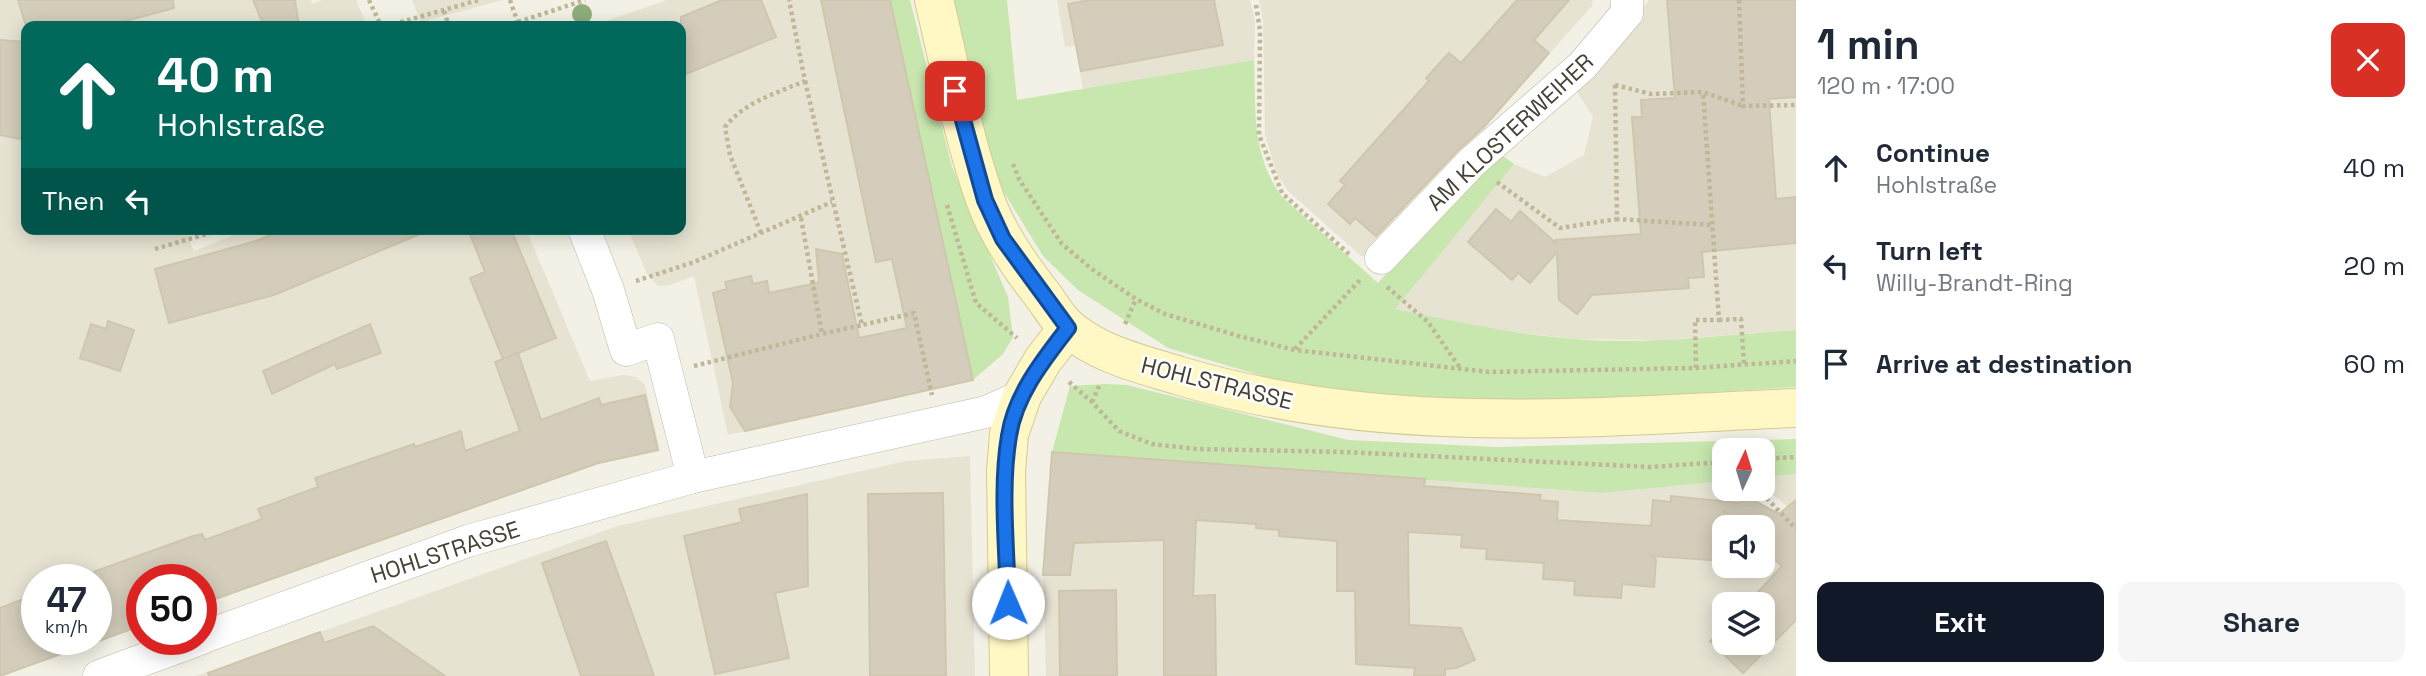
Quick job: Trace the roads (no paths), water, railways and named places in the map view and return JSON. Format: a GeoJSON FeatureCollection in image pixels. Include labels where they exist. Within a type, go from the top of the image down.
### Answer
{"type":"FeatureCollection","features":[{"type":"Feature","properties":{"kind":"main road"},"geometry":{"type":"LineString","coordinates":[[934,0],[960,112],[985,200],[1003,239],[1068,328],[1043,360],[1023,396],[1009,434],[1006,471],[1009,676]]}},
{"type":"Feature","properties":{"kind":"main road","name":"HOHLSTRASSE"},"geometry":{"type":"LineString","coordinates":[[1068,328],[1112,356],[1288,403],[1355,412],[1478,420],[1557,420],[1796,408]]}},
{"type":"Feature","properties":{"kind":"street","name":"AM KLOSTERWEIHER"},"geometry":{"type":"LineString","coordinates":[[1372,268],[1472,162],[1582,66],[1627,13],[1627,0]]}},
{"type":"Feature","properties":{"kind":"street"},"geometry":{"type":"LineString","coordinates":[[586,235],[608,290],[626,350],[658,339],[693,477]]}},
{"type":"Feature","properties":{"kind":"street","name":"HOHLSTRASSE"},"geometry":{"type":"LineString","coordinates":[[217,633],[468,541],[693,477],[986,412],[1023,396]]}},
{"type":"Feature","properties":{"kind":"street","name":"HOHLSTRASSE"},"geometry":{"type":"LineString","coordinates":[[99,676],[157,655]]}}]}
